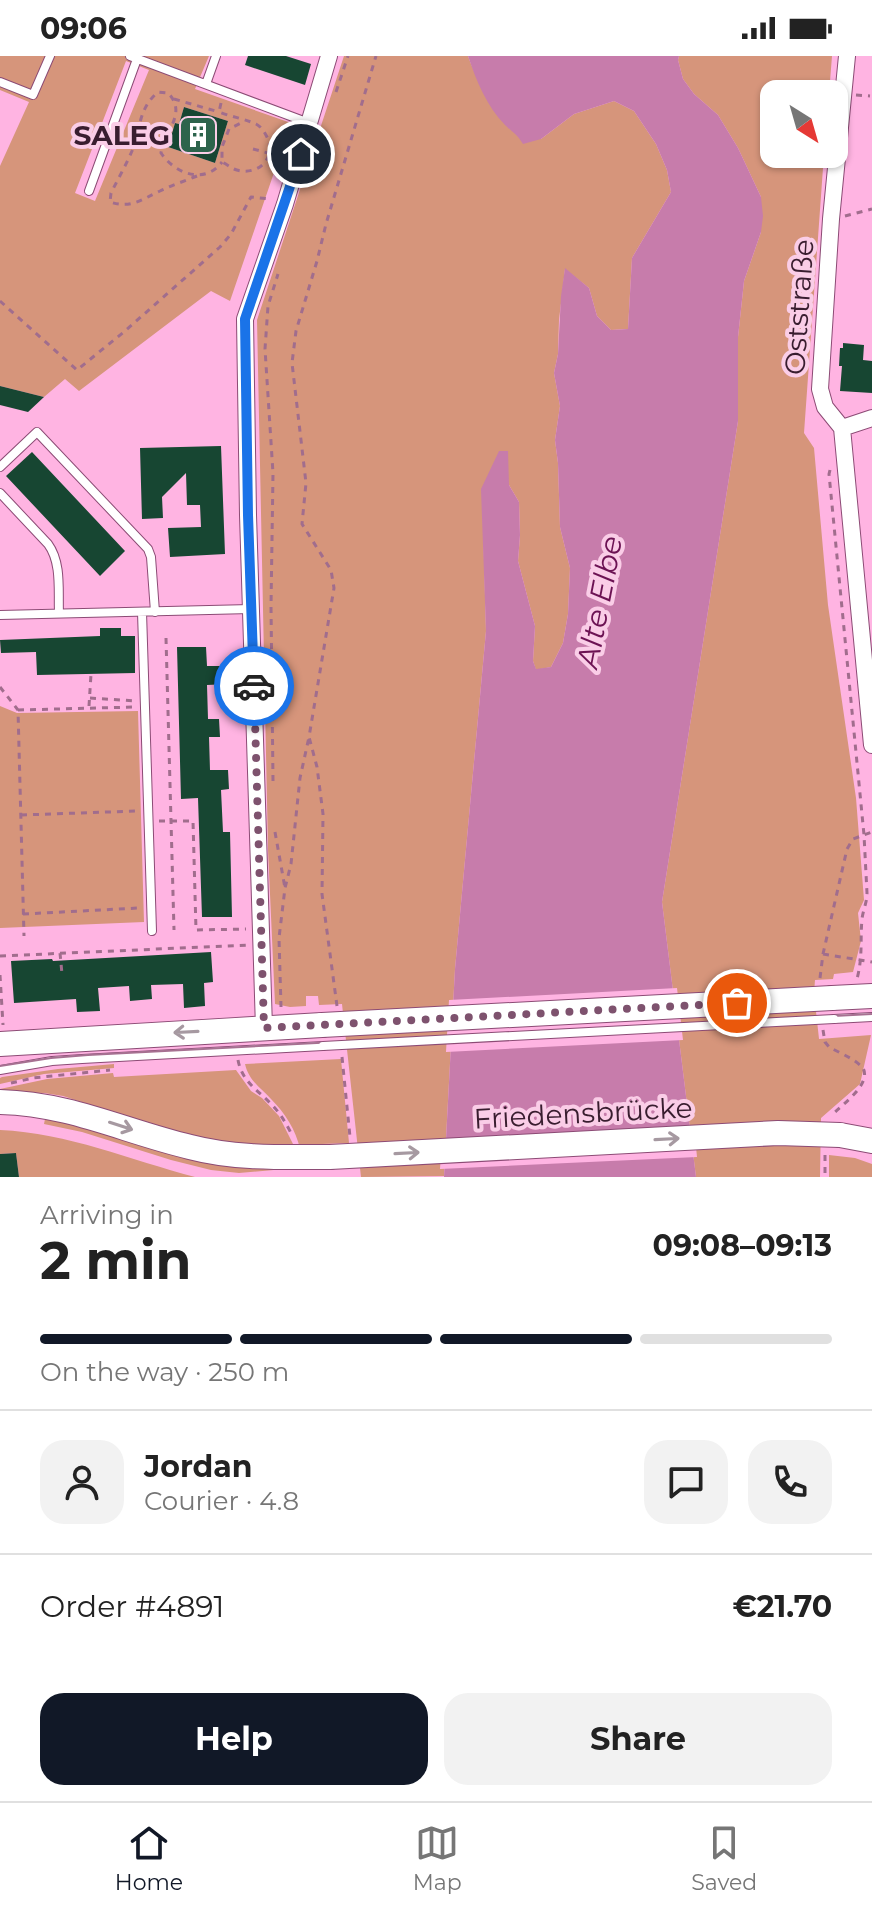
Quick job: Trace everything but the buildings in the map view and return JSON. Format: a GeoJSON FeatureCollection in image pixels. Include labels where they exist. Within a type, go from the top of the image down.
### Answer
{"type":"FeatureCollection","features":[{"type":"Feature","properties":{"kind":"main road"},"geometry":{"type":"LineString","coordinates":[[2,1038],[273,1021],[328,1027],[833,1008],[863,991]]}},
{"type":"Feature","properties":{"kind":"main road","name":"Friedensbrücke"},"geometry":{"type":"LineString","coordinates":[[0,1102],[56,1107],[172,1143],[264,1158],[778,1133],[840,1135],[872,1141]]}},
{"type":"Feature","properties":{"kind":"street"},"geometry":{"type":"LineString","coordinates":[[273,1021],[262,936],[245,319],[285,204],[329,56]]}},
{"type":"Feature","properties":{"kind":"street","name":"Oststraße"},"geometry":{"type":"LineString","coordinates":[[847,56],[831,219],[820,389],[825,407],[842,428],[872,745]]}},
{"type":"Feature","properties":{"kind":"street"},"geometry":{"type":"LineString","coordinates":[[842,428],[872,418]]}},
{"type":"Feature","properties":{"kind":"lane"},"geometry":{"type":"LineString","coordinates":[[0,82],[33,95],[50,56]]}},
{"type":"Feature","properties":{"kind":"lane"},"geometry":{"type":"LineString","coordinates":[[206,84],[216,56]]}},
{"type":"Feature","properties":{"kind":"lane"},"geometry":{"type":"LineString","coordinates":[[89,191],[134,57],[309,123]]}},
{"type":"Feature","properties":{"kind":"lane"},"geometry":{"type":"LineString","coordinates":[[0,467],[37,432],[148,549],[155,612]]}},
{"type":"Feature","properties":{"kind":"lane"},"geometry":{"type":"LineString","coordinates":[[0,493],[54,553],[59,613]]}},
{"type":"Feature","properties":{"kind":"lane"},"geometry":{"type":"LineString","coordinates":[[0,615],[252,609]]}},
{"type":"Feature","properties":{"kind":"lane"},"geometry":{"type":"LineString","coordinates":[[142,612],[152,931]]}},
{"type":"Feature","properties":{"kind":"lane"},"geometry":{"type":"LineString","coordinates":[[833,1008],[872,1017]]}},
{"type":"Feature","properties":{"kind":"lane"},"geometry":{"type":"LineString","coordinates":[[0,1070],[52,1061],[238,1051],[328,1027]]}},
{"type":"Feature","properties":{"kind":"path"},"geometry":{"type":"LineString","coordinates":[[335,95],[348,56]]}},
{"type":"Feature","properties":{"kind":"path"},"geometry":{"type":"LineString","coordinates":[[273,1021],[279,938],[300,778],[334,588],[331,570],[302,524],[306,483],[292,363],[296,331],[376,56]]}},
{"type":"Feature","properties":{"kind":"path"},"geometry":{"type":"LineString","coordinates":[[222,162],[235,170],[257,169],[266,162],[270,144],[258,124],[158,92],[141,114],[137,137],[111,193],[110,202],[120,205],[144,201],[158,192],[210,173],[222,162],[222,147],[229,129],[245,121]]}},
{"type":"Feature","properties":{"kind":"path"},"geometry":{"type":"LineString","coordinates":[[219,112],[225,92]]}},
{"type":"Feature","properties":{"kind":"path"},"geometry":{"type":"LineString","coordinates":[[174,99],[175,122],[161,153],[168,164],[181,172],[197,176]]}},
{"type":"Feature","properties":{"kind":"path"},"geometry":{"type":"LineString","coordinates":[[253,149],[279,156]]}},
{"type":"Feature","properties":{"kind":"path"},"geometry":{"type":"LineString","coordinates":[[0,301],[77,370],[220,247],[231,234],[251,197],[264,197],[285,204]]}},
{"type":"Feature","properties":{"kind":"path"},"geometry":{"type":"LineString","coordinates":[[831,219],[872,209]]}},
{"type":"Feature","properties":{"kind":"path"},"geometry":{"type":"LineString","coordinates":[[273,780],[273,473],[265,349],[268,306],[278,276]]}},
{"type":"Feature","properties":{"kind":"path"},"geometry":{"type":"LineString","coordinates":[[166,638],[174,930]]}},
{"type":"Feature","properties":{"kind":"path"},"geometry":{"type":"LineString","coordinates":[[89,708],[91,674]]}},
{"type":"Feature","properties":{"kind":"path"},"geometry":{"type":"LineString","coordinates":[[0,687],[18,710],[24,936]]}},
{"type":"Feature","properties":{"kind":"path"},"geometry":{"type":"LineString","coordinates":[[90,698],[138,701],[145,707]]}},
{"type":"Feature","properties":{"kind":"path"},"geometry":{"type":"LineString","coordinates":[[18,710],[145,707]]}},
{"type":"Feature","properties":{"kind":"path"},"geometry":{"type":"LineString","coordinates":[[309,737],[317,767],[323,814],[322,894],[328,1027]]}},
{"type":"Feature","properties":{"kind":"path"},"geometry":{"type":"LineString","coordinates":[[21,815],[149,811]]}},
{"type":"Feature","properties":{"kind":"path"},"geometry":{"type":"LineString","coordinates":[[149,821],[193,821],[196,930],[279,938]]}},
{"type":"Feature","properties":{"kind":"path"},"geometry":{"type":"LineString","coordinates":[[274,828],[285,888]]}},
{"type":"Feature","properties":{"kind":"path"},"geometry":{"type":"LineString","coordinates":[[863,991],[862,915],[867,901],[864,835]]}},
{"type":"Feature","properties":{"kind":"path"},"geometry":{"type":"LineString","coordinates":[[23,914],[152,907]]}},
{"type":"Feature","properties":{"kind":"path"},"geometry":{"type":"LineString","coordinates":[[0,956],[262,936]]}},
{"type":"Feature","properties":{"kind":"path"},"geometry":{"type":"LineString","coordinates":[[60,953],[62,974]]}},
{"type":"Feature","properties":{"kind":"path"},"geometry":{"type":"LineString","coordinates":[[823,954],[872,962]]}},
{"type":"Feature","properties":{"kind":"path"},"geometry":{"type":"LineString","coordinates":[[0,975],[2,1038]]}},
{"type":"Feature","properties":{"kind":"path"},"geometry":{"type":"LineString","coordinates":[[238,1051],[243,1076],[281,1115],[296,1144]]}},
{"type":"Feature","properties":{"kind":"path"},"geometry":{"type":"LineString","coordinates":[[340,1152],[342,1056]]}},
{"type":"Feature","properties":{"kind":"path"},"geometry":{"type":"LineString","coordinates":[[0,1086],[33,1078],[118,1069]]}},
{"type":"Feature","properties":{"kind":"shaded area"},"geometry":{"type":"Polygon","coordinates":[[[0,56],[209,56],[195,89],[291,123],[230,301],[211,291],[79,391],[65,379],[44,397],[0,386],[0,166],[29,102],[0,90],[0,56]],[[126,61],[75,193],[95,201],[149,70],[126,61]],[[184,107],[179,124],[175,123],[168,147],[215,163],[228,121],[184,107]]]}},
{"type":"Feature","properties":{"kind":"shaded area"},"geometry":{"type":"Polygon","coordinates":[[[344,56],[468,56],[481,86],[502,120],[515,132],[541,139],[574,114],[614,101],[634,111],[656,144],[667,170],[671,192],[632,258],[628,329],[611,330],[597,316],[589,288],[565,269],[554,373],[560,406],[555,440],[560,527],[570,568],[563,643],[551,667],[536,670],[533,661],[535,626],[518,561],[519,502],[509,485],[482,489],[486,631],[455,969],[444,1176],[361,1177],[342,1004],[319,1005],[318,996],[306,996],[306,1006],[275,1004],[268,850],[257,320],[344,56]]]}},
{"type":"Feature","properties":{"kind":"shaded area"},"geometry":{"type":"Polygon","coordinates":[[[679,56],[832,56],[830,80],[760,80],[760,168],[823,168],[804,433],[814,448],[828,605],[856,798],[864,900],[858,913],[861,941],[853,972],[834,974],[833,979],[815,980],[819,1039],[871,1035],[860,1084],[821,1118],[820,1177],[696,1177],[662,902],[738,421],[738,337],[744,281],[761,232],[761,197],[738,148],[718,115],[694,94],[683,79],[679,56]]]}},
{"type":"Feature","properties":{"kind":"shaded area"},"geometry":{"type":"Polygon","coordinates":[[[0,706],[17,713],[138,711],[144,922],[0,928],[0,706]]]}},
{"type":"Feature","properties":{"kind":"shaded area"},"geometry":{"type":"Polygon","coordinates":[[[341,1059],[349,1143],[300,1149],[285,1116],[252,1079],[245,1064],[341,1059]]]}},
{"type":"Feature","properties":{"kind":"shaded area"},"geometry":{"type":"Polygon","coordinates":[[[114,1064],[114,1068],[44,1074],[0,1084],[2,1077],[114,1064]]]}},
{"type":"Feature","properties":{"kind":"shaded area"},"geometry":{"type":"Polygon","coordinates":[[[236,1070],[251,1091],[279,1116],[294,1146],[235,1144],[183,1135],[63,1096],[0,1092],[0,1089],[47,1079],[113,1073],[114,1077],[236,1070]]]}},
{"type":"Feature","properties":{"kind":"shaded area"},"geometry":{"type":"Polygon","coordinates":[[[46,1114],[285,1169],[239,1173],[211,1170],[44,1124],[46,1114]]]}},
{"type":"Feature","properties":{"kind":"shaded area"},"geometry":{"type":"Polygon","coordinates":[[[0,1130],[50,1136],[195,1177],[19,1177],[16,1153],[0,1154],[0,1130]]]}},
{"type":"Feature","properties":{"kind":"shaded area"},"geometry":{"type":"Polygon","coordinates":[[[829,1155],[872,1164],[872,1177],[829,1177],[829,1155]]]}},
{"type":"Feature","properties":{"kind":"water","name":"Alte Elbe"},"geometry":{"type":"Polygon","coordinates":[[[468,56],[679,56],[683,79],[694,94],[718,115],[761,197],[761,232],[744,281],[738,337],[738,421],[662,902],[696,1177],[444,1177],[455,969],[486,631],[481,489],[499,451],[508,451],[509,485],[519,502],[518,561],[535,626],[533,661],[536,669],[551,667],[563,643],[570,568],[560,527],[555,440],[560,406],[554,373],[565,268],[589,288],[597,316],[611,330],[628,329],[632,258],[671,192],[667,170],[656,144],[634,111],[614,101],[574,114],[541,139],[523,144],[487,102],[468,56]]]}},
{"type":"Feature","properties":{"kind":"pier"},"geometry":{"type":"Polygon","coordinates":[[[677,988],[683,1040],[446,1052],[449,1000],[677,988]]]}},
{"type":"Feature","properties":{"kind":"pier"},"geometry":{"type":"Polygon","coordinates":[[[694,1126],[697,1157],[440,1169],[442,1139],[694,1126]]]}},
{"type":"Feature","properties":{"kind":"tram line"},"geometry":{"type":"LineString","coordinates":[[0,1066],[88,1055],[872,1014]]}},
{"type":"Feature","properties":{"kind":"way so far"},"geometry":{"type":"LineString","coordinates":[[254,686],[264,1028],[737,1003]]}},
{"type":"Feature","properties":{"kind":"place","name":"SALEG"},"geometry":{"type":"Point","coordinates":[198,135]}},
{"type":"Feature","properties":{"kind":"route"},"geometry":{"type":"LineString","coordinates":[[254,686],[245,319],[301,154]]}}]}
